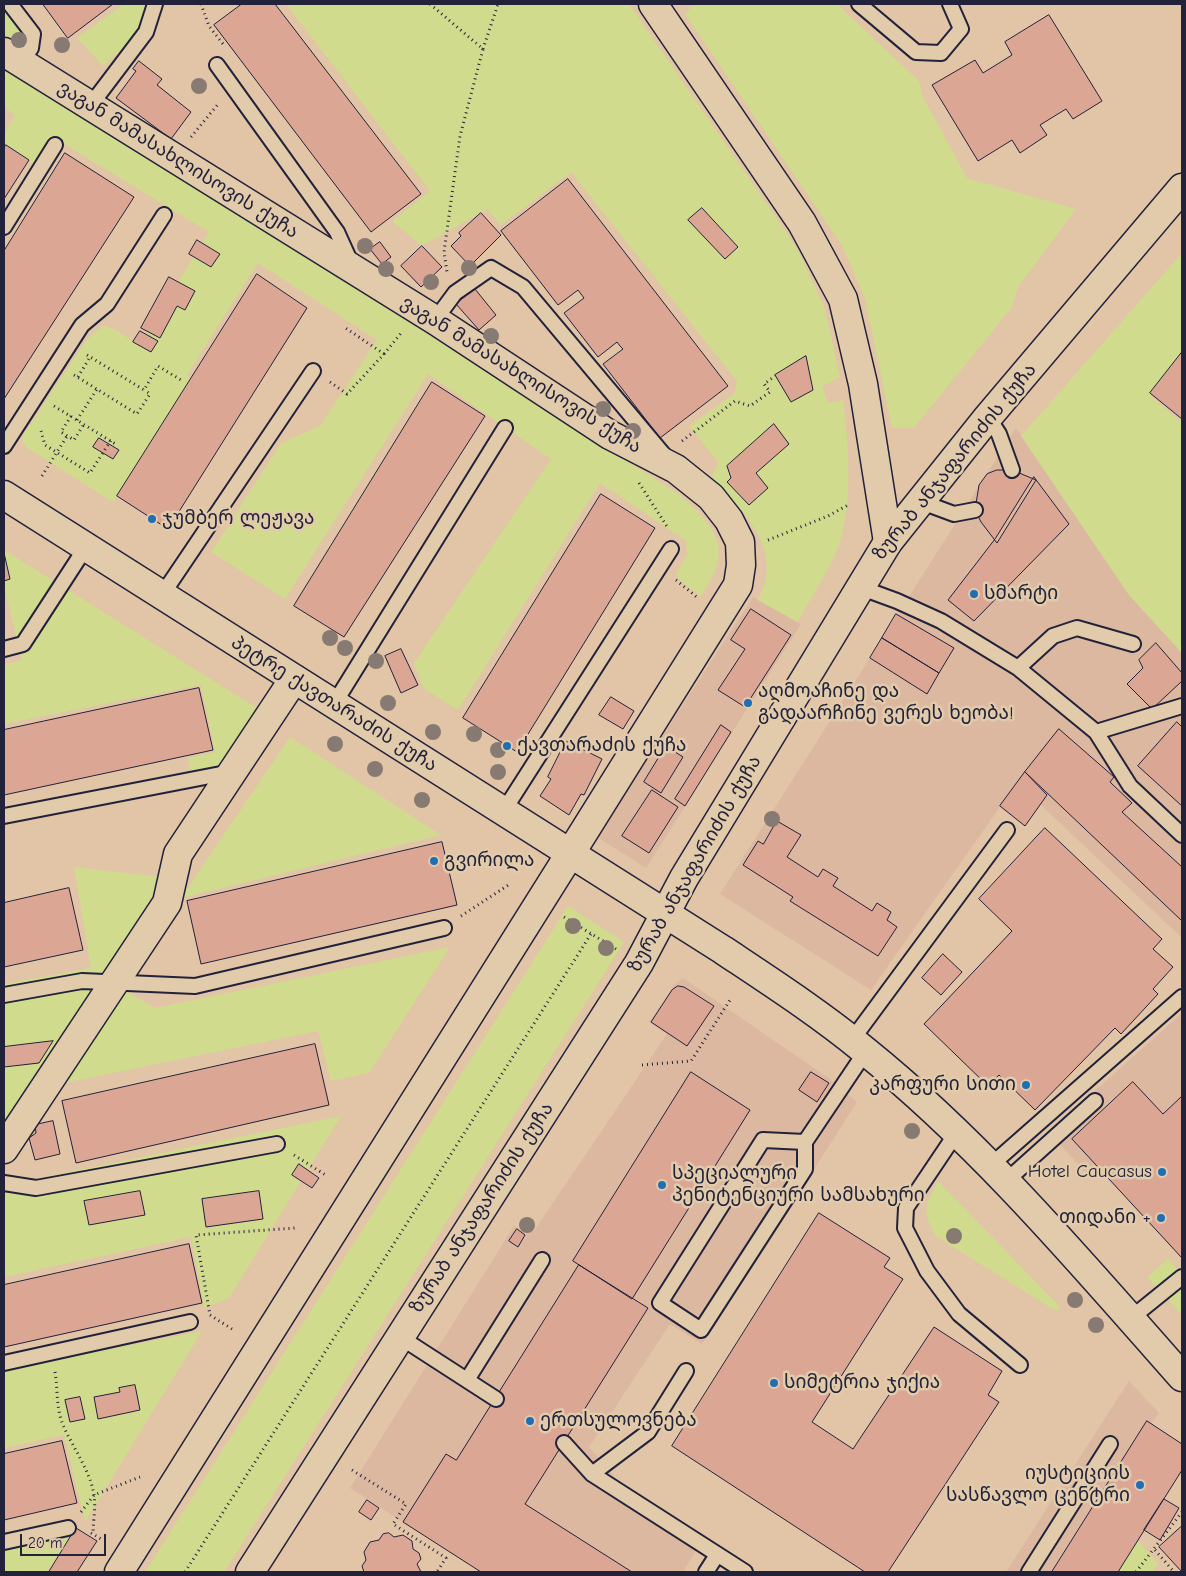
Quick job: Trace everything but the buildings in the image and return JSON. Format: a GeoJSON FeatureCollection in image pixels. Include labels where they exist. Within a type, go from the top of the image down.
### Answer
{"type":"FeatureCollection","features":[{"type":"Feature","properties":{"kind":"main road"},"geometry":{"type":"LineString","coordinates":[[653,4],[802,224],[843,299],[863,384],[888,542]]}},
{"type":"Feature","properties":{"kind":"main road","name":"ვაგან მამასახლისოვის ქუჩა"},"geometry":{"type":"LineString","coordinates":[[12,57],[435,320],[610,435],[670,462],[711,497],[729,520],[740,542],[742,565],[733,592],[570,854]]}},
{"type":"Feature","properties":{"kind":"main road","name":"ზურაბ ანჯაფარიძის ქუჩა"},"geometry":{"type":"LineString","coordinates":[[250,1572],[639,963],[684,878],[888,542],[988,417],[1182,188]]}},
{"type":"Feature","properties":{"kind":"main road","name":"პეტრე ქავთარაძის ქუჩა"},"geometry":{"type":"LineString","coordinates":[[4,495],[665,913],[801,1002],[859,1045],[957,1132],[1182,1377]]}},
{"type":"Feature","properties":{"kind":"main road"},"geometry":{"type":"LineString","coordinates":[[4,1149],[167,903],[178,854],[294,679]]}},
{"type":"Feature","properties":{"kind":"main road"},"geometry":{"type":"LineString","coordinates":[[120,1572],[570,854]]}},
{"type":"Feature","properties":{"kind":"lane"},"geometry":{"type":"LineString","coordinates":[[10,4],[33,34],[31,48],[12,57]]}},
{"type":"Feature","properties":{"kind":"lane"},"geometry":{"type":"LineString","coordinates":[[90,106],[146,32],[155,4]]}},
{"type":"Feature","properties":{"kind":"lane"},"geometry":{"type":"LineString","coordinates":[[859,4],[916,52],[941,53],[961,28],[950,4]]}},
{"type":"Feature","properties":{"kind":"lane"},"geometry":{"type":"LineString","coordinates":[[216,65],[337,232],[354,269]]}},
{"type":"Feature","properties":{"kind":"lane"},"geometry":{"type":"LineString","coordinates":[[4,227],[55,145]]}},
{"type":"Feature","properties":{"kind":"lane"},"geometry":{"type":"LineString","coordinates":[[4,446],[82,325],[107,304],[164,215]]}},
{"type":"Feature","properties":{"kind":"lane"},"geometry":{"type":"LineString","coordinates":[[435,320],[451,297],[490,268],[523,286],[670,462]]}},
{"type":"Feature","properties":{"kind":"lane"},"geometry":{"type":"LineString","coordinates":[[162,595],[313,371]]}},
{"type":"Feature","properties":{"kind":"lane"},"geometry":{"type":"LineString","coordinates":[[988,417],[998,434],[1012,470]]}},
{"type":"Feature","properties":{"kind":"lane"},"geometry":{"type":"LineString","coordinates":[[334,704],[505,428]]}},
{"type":"Feature","properties":{"kind":"lane"},"geometry":{"type":"LineString","coordinates":[[919,501],[954,514],[975,510]]}},
{"type":"Feature","properties":{"kind":"lane"},"geometry":{"type":"LineString","coordinates":[[4,649],[23,644],[86,547]]}},
{"type":"Feature","properties":{"kind":"lane"},"geometry":{"type":"LineString","coordinates":[[503,812],[672,549]]}},
{"type":"Feature","properties":{"kind":"lane"},"geometry":{"type":"LineString","coordinates":[[859,587],[897,601],[941,621],[1018,668],[1096,732],[1130,786],[1182,835]]}},
{"type":"Feature","properties":{"kind":"lane"},"geometry":{"type":"LineString","coordinates":[[1018,668],[1053,636],[1077,628],[1133,644]]}},
{"type":"Feature","properties":{"kind":"lane"},"geometry":{"type":"LineString","coordinates":[[1096,732],[1182,706]]}},
{"type":"Feature","properties":{"kind":"lane"},"geometry":{"type":"LineString","coordinates":[[4,816],[232,772]]}},
{"type":"Feature","properties":{"kind":"lane"},"geometry":{"type":"LineString","coordinates":[[805,1142],[763,1140],[660,1303],[701,1330],[804,1169],[805,1142],[859,1045],[1007,830]]}},
{"type":"Feature","properties":{"kind":"lane"},"geometry":{"type":"LineString","coordinates":[[4,995],[82,981],[112,984],[195,986],[444,928]]}},
{"type":"Feature","properties":{"kind":"lane"},"geometry":{"type":"LineString","coordinates":[[997,1174],[1182,997]]}},
{"type":"Feature","properties":{"kind":"lane"},"geometry":{"type":"LineString","coordinates":[[997,1174],[1095,1101]]}},
{"type":"Feature","properties":{"kind":"lane"},"geometry":{"type":"LineString","coordinates":[[957,1132],[906,1208],[905,1228],[927,1271],[959,1314],[1020,1365]]}},
{"type":"Feature","properties":{"kind":"lane"},"geometry":{"type":"LineString","coordinates":[[4,1183],[36,1188],[277,1144]]}},
{"type":"Feature","properties":{"kind":"lane"},"geometry":{"type":"LineString","coordinates":[[467,1380],[542,1260]]}},
{"type":"Feature","properties":{"kind":"lane"},"geometry":{"type":"LineString","coordinates":[[1130,1319],[1182,1277]]}},
{"type":"Feature","properties":{"kind":"lane"},"geometry":{"type":"LineString","coordinates":[[4,1362],[190,1322]]}},
{"type":"Feature","properties":{"kind":"lane"},"geometry":{"type":"LineString","coordinates":[[400,1337],[496,1398]]}},
{"type":"Feature","properties":{"kind":"lane"},"geometry":{"type":"LineString","coordinates":[[592,1474],[648,1432],[686,1372]]}},
{"type":"Feature","properties":{"kind":"lane"},"geometry":{"type":"LineString","coordinates":[[564,1443],[592,1474],[745,1572]]}},
{"type":"Feature","properties":{"kind":"lane"},"geometry":{"type":"LineString","coordinates":[[1029,1572],[1110,1444]]}},
{"type":"Feature","properties":{"kind":"lane"},"geometry":{"type":"LineString","coordinates":[[4,1542],[68,1528]]}},
{"type":"Feature","properties":{"kind":"lane"},"geometry":{"type":"LineString","coordinates":[[706,1572],[717,1555]]}},
{"type":"Feature","properties":{"kind":"path"},"geometry":{"type":"LineString","coordinates":[[201,4],[209,26]]}},
{"type":"Feature","properties":{"kind":"path"},"geometry":{"type":"LineString","coordinates":[[430,4],[483,50]]}},
{"type":"Feature","properties":{"kind":"path"},"geometry":{"type":"LineString","coordinates":[[451,297],[444,252],[460,136],[483,50],[498,4]]}},
{"type":"Feature","properties":{"kind":"path"},"geometry":{"type":"LineString","coordinates":[[200,124],[233,88]]}},
{"type":"Feature","properties":{"kind":"path"},"geometry":{"type":"LineString","coordinates":[[313,371],[347,394],[384,354],[344,326]]}},
{"type":"Feature","properties":{"kind":"path"},"geometry":{"type":"LineString","coordinates":[[56,364],[137,414],[150,394],[69,344]]}},
{"type":"Feature","properties":{"kind":"path"},"geometry":{"type":"LineString","coordinates":[[78,377],[90,357]]}},
{"type":"Feature","properties":{"kind":"path"},"geometry":{"type":"LineString","coordinates":[[144,390],[158,366],[181,380]]}},
{"type":"Feature","properties":{"kind":"path"},"geometry":{"type":"LineString","coordinates":[[670,462],[735,401],[750,406],[770,392],[764,384],[775,376]]}},
{"type":"Feature","properties":{"kind":"path"},"geometry":{"type":"LineString","coordinates":[[77,420],[97,389]]}},
{"type":"Feature","properties":{"kind":"path"},"geometry":{"type":"LineString","coordinates":[[49,411],[53,406],[117,445]]}},
{"type":"Feature","properties":{"kind":"path"},"geometry":{"type":"LineString","coordinates":[[70,416],[61,432],[67,436],[74,440],[84,424]]}},
{"type":"Feature","properties":{"kind":"path"},"geometry":{"type":"LineString","coordinates":[[43,423],[40,434],[45,445],[90,473],[111,440]]}},
{"type":"Feature","properties":{"kind":"path"},"geometry":{"type":"LineString","coordinates":[[42,476],[67,436]]}},
{"type":"Feature","properties":{"kind":"path"},"geometry":{"type":"LineString","coordinates":[[638,482],[668,528],[672,549]]}},
{"type":"Feature","properties":{"kind":"path"},"geometry":{"type":"LineString","coordinates":[[740,542],[770,540],[828,516],[850,504]]}},
{"type":"Feature","properties":{"kind":"path"},"geometry":{"type":"LineString","coordinates":[[678,584],[699,599]]}},
{"type":"Feature","properties":{"kind":"path"},"geometry":{"type":"LineString","coordinates":[[444,928],[510,884]]}},
{"type":"Feature","properties":{"kind":"path"},"geometry":{"type":"LineString","coordinates":[[562,916],[618,951]]}},
{"type":"Feature","properties":{"kind":"path"},"geometry":{"type":"LineString","coordinates":[[185,1572],[590,934]]}},
{"type":"Feature","properties":{"kind":"path"},"geometry":{"type":"LineString","coordinates":[[642,1065],[691,1061],[730,1000]]}},
{"type":"Feature","properties":{"kind":"path"},"geometry":{"type":"LineString","coordinates":[[311,1166],[327,1176]]}},
{"type":"Feature","properties":{"kind":"path"},"geometry":{"type":"LineString","coordinates":[[232,1329],[210,1315],[196,1235],[295,1228]]}},
{"type":"Feature","properties":{"kind":"path"},"geometry":{"type":"LineString","coordinates":[[58,1389],[56,1404],[63,1426],[74,1442],[94,1495],[93,1534],[101,1539]]}},
{"type":"Feature","properties":{"kind":"path"},"geometry":{"type":"LineString","coordinates":[[352,1470],[406,1504],[393,1524],[446,1558],[437,1572]]}},
{"type":"Feature","properties":{"kind":"path"},"geometry":{"type":"LineString","coordinates":[[68,1528],[94,1495],[140,1477]]}},
{"type":"Feature","properties":{"kind":"path"},"geometry":{"type":"LineString","coordinates":[[1136,1572],[1155,1550],[1182,1512]]}},
{"type":"Feature","properties":{"kind":"path"},"geometry":{"type":"LineString","coordinates":[[1155,1550],[1173,1572]]}},
{"type":"Feature","properties":{"kind":"shaded area"},"geometry":{"type":"Polygon","coordinates":[[[1016,428],[1129,595],[1182,653],[1182,938],[1041,805],[1025,826],[1000,807],[871,990],[720,894],[1016,428]]]}},
{"type":"Feature","properties":{"kind":"shaded area"},"geometry":{"type":"Polygon","coordinates":[[[753,597],[801,624],[646,868],[597,837],[753,597]]]}},
{"type":"Feature","properties":{"kind":"shaded area"},"geometry":{"type":"Polygon","coordinates":[[[683,978],[830,1079],[857,1102],[702,1344],[670,1324],[589,1447],[617,1480],[705,1536],[683,1572],[481,1572],[350,1488],[514,1226],[526,1234],[530,1229],[534,1231],[667,1034],[649,1022],[675,984],[683,978]]]}},
{"type":"Feature","properties":{"kind":"shaded area"},"geometry":{"type":"Polygon","coordinates":[[[1182,1013],[1182,1258],[1101,1171],[1091,1179],[1049,1132],[1182,1013]]]}},
{"type":"Feature","properties":{"kind":"shaded area"},"geometry":{"type":"Polygon","coordinates":[[[1129,1381],[1159,1413],[1151,1424],[1182,1444],[1182,1470],[1118,1572],[1006,1572],[1129,1381]]]}},
{"type":"Feature","properties":{"kind":"green space"},"geometry":{"type":"Polygon","coordinates":[[[124,4],[150,4],[138,31],[103,66],[77,38],[124,4]]]}},
{"type":"Feature","properties":{"kind":"green space"},"geometry":{"type":"Polygon","coordinates":[[[286,4],[629,4],[797,248],[825,309],[840,377],[822,386],[828,403],[843,400],[848,457],[847,499],[841,538],[835,555],[822,581],[797,622],[758,600],[766,578],[767,563],[764,549],[758,535],[741,510],[711,476],[719,463],[689,426],[735,393],[737,381],[571,172],[501,225],[487,209],[422,246],[392,221],[430,191],[286,4]]]}},
{"type":"Feature","properties":{"kind":"green space"},"geometry":{"type":"Polygon","coordinates":[[[694,4],[837,4],[919,81],[923,97],[967,178],[1076,209],[1018,287],[1012,307],[914,428],[892,428],[865,299],[843,247],[685,14],[694,4]]]}},
{"type":"Feature","properties":{"kind":"green space"},"geometry":{"type":"Polygon","coordinates":[[[4,8],[21,32],[24,42],[21,44],[4,34],[4,8]]]}},
{"type":"Feature","properties":{"kind":"green space"},"geometry":{"type":"Polygon","coordinates":[[[4,64],[679,494],[702,516],[709,525],[718,544],[717,565],[701,596],[681,582],[676,575],[687,554],[686,541],[600,483],[458,710],[423,688],[414,663],[551,459],[428,374],[285,599],[211,552],[281,443],[320,426],[377,340],[258,263],[187,375],[191,378],[113,502],[26,447],[22,440],[25,432],[87,339],[103,326],[114,329],[139,345],[209,232],[51,136],[33,164],[4,144],[4,135],[15,115],[4,107],[4,64]]]}},
{"type":"Feature","properties":{"kind":"green space"},"geometry":{"type":"Polygon","coordinates":[[[1182,253],[1182,356],[1151,396],[1182,423],[1182,653],[1129,595],[1021,436],[1182,253]]]}},
{"type":"Feature","properties":{"kind":"green space"},"geometry":{"type":"Polygon","coordinates":[[[4,550],[257,708],[221,767],[191,777],[188,758],[215,752],[201,685],[4,724],[4,665],[22,660],[4,586],[4,550]]]}},
{"type":"Feature","properties":{"kind":"green space"},"geometry":{"type":"Polygon","coordinates":[[[290,737],[441,835],[181,898],[290,737]]]}},
{"type":"Feature","properties":{"kind":"green space"},"geometry":{"type":"Polygon","coordinates":[[[74,867],[164,877],[4,1135],[4,984],[91,968],[74,867]]]}},
{"type":"Feature","properties":{"kind":"green space"},"geometry":{"type":"Polygon","coordinates":[[[568,906],[624,942],[613,960],[224,1572],[145,1572],[568,906]]]}},
{"type":"Feature","properties":{"kind":"green space"},"geometry":{"type":"Polygon","coordinates":[[[450,947],[369,1073],[331,1081],[318,1031],[59,1084],[123,989],[155,1008],[450,947]]]}},
{"type":"Feature","properties":{"kind":"green space"},"geometry":{"type":"Polygon","coordinates":[[[341,1116],[229,1298],[204,1308],[191,1237],[4,1277],[4,1175],[26,1181],[341,1116]]]}},
{"type":"Feature","properties":{"kind":"green space"},"geometry":{"type":"Polygon","coordinates":[[[938,1181],[1060,1307],[1056,1311],[937,1237],[929,1221],[927,1209],[930,1197],[938,1181]]]}},
{"type":"Feature","properties":{"kind":"green space"},"geometry":{"type":"Polygon","coordinates":[[[1168,1259],[1182,1274],[1182,1315],[1147,1277],[1168,1259]]]}},
{"type":"Feature","properties":{"kind":"green space"},"geometry":{"type":"Polygon","coordinates":[[[202,1331],[85,1522],[64,1435],[4,1448],[4,1370],[202,1331]]]}},
{"type":"Feature","properties":{"kind":"green space"},"geometry":{"type":"Polygon","coordinates":[[[70,1537],[47,1572],[4,1572],[4,1550],[70,1537]]]}},
{"type":"Feature","properties":{"kind":"green space"},"geometry":{"type":"Polygon","coordinates":[[[1138,1541],[1158,1563],[1153,1572],[1118,1572],[1138,1541]]]}},
{"type":"Feature","properties":{"kind":"place","name":"ჯუმბერ ლეჟავა"},"geometry":{"type":"Point","coordinates":[152,519]}},
{"type":"Feature","properties":{"kind":"place","name":"სმარტი"},"geometry":{"type":"Point","coordinates":[974,594]}},
{"type":"Feature","properties":{"kind":"place","name":"აღმოაჩინე და გადაარჩინე ვერეს ხეობა!"},"geometry":{"type":"Point","coordinates":[748,703]}},
{"type":"Feature","properties":{"kind":"place","name":"ქავთარაძის ქუჩა"},"geometry":{"type":"Point","coordinates":[507,746]}},
{"type":"Feature","properties":{"kind":"place","name":"გვირილა"},"geometry":{"type":"Point","coordinates":[434,861]}},
{"type":"Feature","properties":{"kind":"place","name":"კარფური სითი"},"geometry":{"type":"Point","coordinates":[1026,1085]}},
{"type":"Feature","properties":{"kind":"place","name":"Hotel Caucasus"},"geometry":{"type":"Point","coordinates":[1162,1172]}},
{"type":"Feature","properties":{"kind":"place","name":"სპეციალური პენიტენციური სამსახური"},"geometry":{"type":"Point","coordinates":[662,1185]}},
{"type":"Feature","properties":{"kind":"place","name":"თიდანი +"},"geometry":{"type":"Point","coordinates":[1161,1218]}},
{"type":"Feature","properties":{"kind":"place","name":"სიმეტრია ჯიქია"},"geometry":{"type":"Point","coordinates":[774,1383]}},
{"type":"Feature","properties":{"kind":"place","name":"ერთსულოვნება"},"geometry":{"type":"Point","coordinates":[530,1421]}},
{"type":"Feature","properties":{"kind":"place","name":"იუსტიციის სასწავლო ცენტრი"},"geometry":{"type":"Point","coordinates":[1140,1485]}}]}
